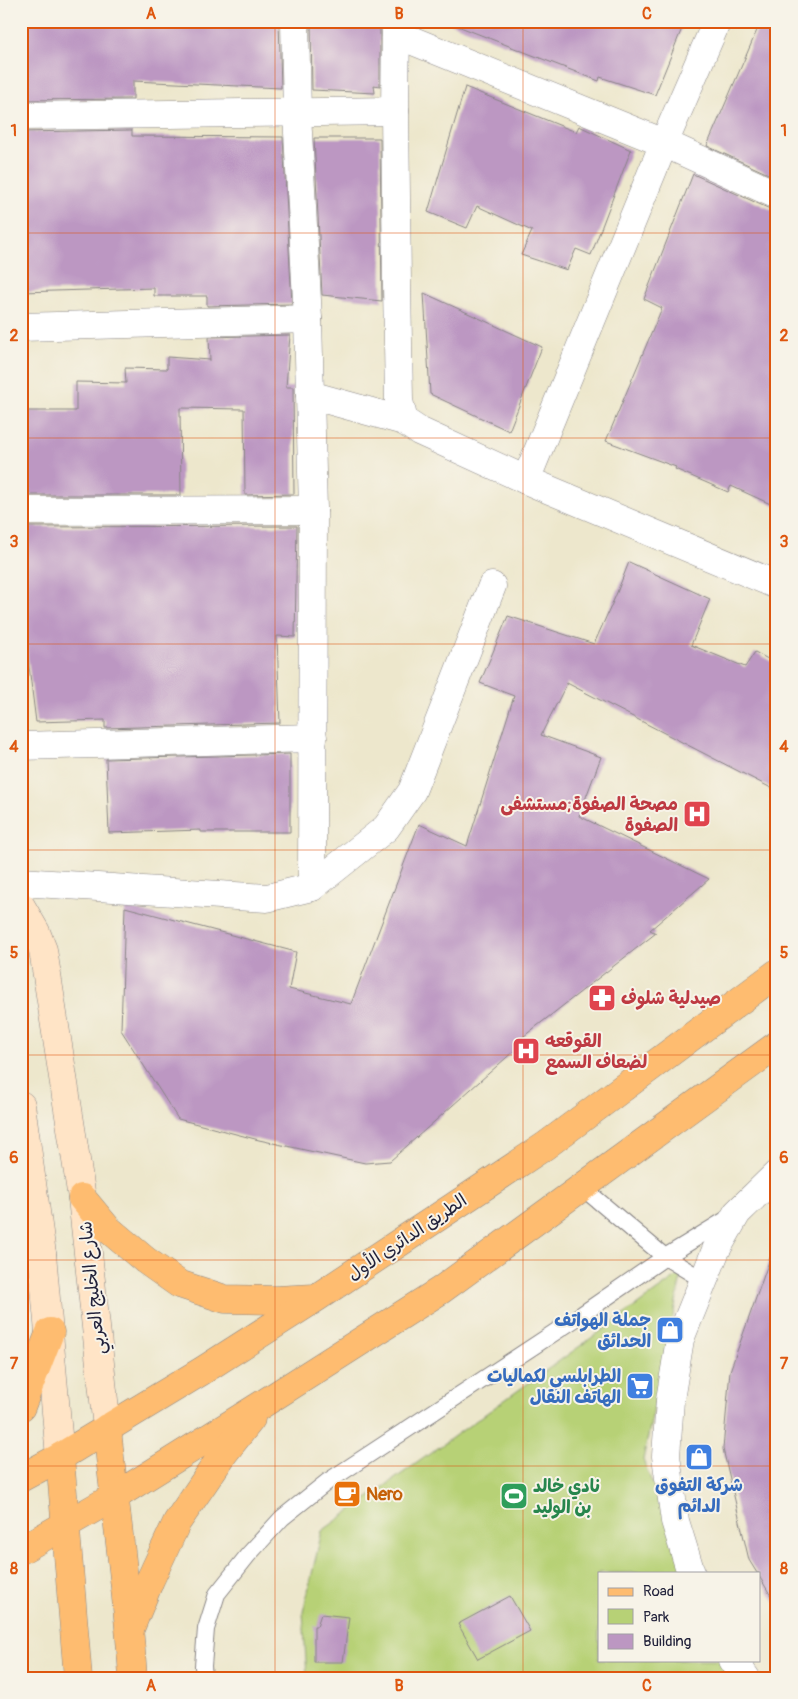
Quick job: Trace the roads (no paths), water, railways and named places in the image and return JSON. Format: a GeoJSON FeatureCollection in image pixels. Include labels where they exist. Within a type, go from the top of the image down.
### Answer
{"type":"FeatureCollection","features":[{"type":"Feature","properties":{"kind":"main road","name":"شارع الخليج العربي"},"geometry":{"type":"LineString","coordinates":[[21,906],[36,932],[43,950],[82,1198],[130,1629],[133,1678]]}},
{"type":"Feature","properties":{"kind":"main road","name":"الطريق الدائري الأول"},"geometry":{"type":"LineString","coordinates":[[21,1478],[60,1457],[202,1371],[545,1146],[777,973]]}},
{"type":"Feature","properties":{"kind":"main road"},"geometry":{"type":"LineString","coordinates":[[21,1550],[114,1497],[441,1290],[777,1046]]}},
{"type":"Feature","properties":{"kind":"main road"},"geometry":{"type":"LineString","coordinates":[[21,1105],[32,1247],[50,1332],[78,1678]]}},
{"type":"Feature","properties":{"kind":"main road"},"geometry":{"type":"LineString","coordinates":[[82,1198],[107,1228],[145,1260],[179,1284],[225,1298],[276,1300],[316,1298]]}},
{"type":"Feature","properties":{"kind":"main road"},"geometry":{"type":"LineString","coordinates":[[21,1407],[50,1332]]}},
{"type":"Feature","properties":{"kind":"main road"},"geometry":{"type":"LineString","coordinates":[[130,1629],[177,1522],[224,1453],[261,1405]]}},
{"type":"Feature","properties":{"kind":"street"},"geometry":{"type":"LineString","coordinates":[[295,21],[297,114],[308,319],[313,510],[312,887]]}},
{"type":"Feature","properties":{"kind":"street"},"geometry":{"type":"LineString","coordinates":[[526,480],[664,143],[717,21]]}},
{"type":"Feature","properties":{"kind":"street"},"geometry":{"type":"LineString","coordinates":[[404,421],[399,401],[395,111],[396,28],[664,143],[777,195]]}},
{"type":"Feature","properties":{"kind":"street"},"geometry":{"type":"LineString","coordinates":[[21,116],[297,114],[395,111]]}},
{"type":"Feature","properties":{"kind":"street"},"geometry":{"type":"LineString","coordinates":[[21,328],[308,319]]}},
{"type":"Feature","properties":{"kind":"street"},"geometry":{"type":"LineString","coordinates":[[310,395],[404,421],[419,431],[526,480],[777,585]]}},
{"type":"Feature","properties":{"kind":"street"},"geometry":{"type":"LineString","coordinates":[[21,511],[313,510]]}},
{"type":"Feature","properties":{"kind":"street"},"geometry":{"type":"LineString","coordinates":[[21,882],[266,898],[312,887],[386,828],[412,791],[492,586]]}},
{"type":"Feature","properties":{"kind":"street"},"geometry":{"type":"LineString","coordinates":[[21,746],[313,738]]}},
{"type":"Feature","properties":{"kind":"street"},"geometry":{"type":"LineString","coordinates":[[691,1572],[675,1521],[666,1456],[670,1400],[680,1339],[716,1250],[737,1213],[777,1174]]}},
{"type":"Feature","properties":{"kind":"street"},"geometry":{"type":"LineString","coordinates":[[734,1662],[746,1678]]}},
{"type":"Feature","properties":{"kind":"lane"},"geometry":{"type":"LineString","coordinates":[[583,1188],[665,1257],[703,1280]]}},
{"type":"Feature","properties":{"kind":"lane"},"geometry":{"type":"LineString","coordinates":[[204,1678],[206,1629],[217,1594],[282,1518],[327,1482],[578,1317],[665,1257],[737,1213]]}},
{"type":"Feature","properties":{"kind":"place","name":"مصحة الصفوة;مستشفى الصفوة"},"geometry":{"type":"Point","coordinates":[697,814]}},
{"type":"Feature","properties":{"kind":"place","name":"صيدلية شلوف"},"geometry":{"type":"Point","coordinates":[602,998]}},
{"type":"Feature","properties":{"kind":"place","name":"القوقعه لضعاف السمع"},"geometry":{"type":"Point","coordinates":[526,1051]}},
{"type":"Feature","properties":{"kind":"place","name":"جملة الهواتف الحدائق"},"geometry":{"type":"Point","coordinates":[670,1330]}},
{"type":"Feature","properties":{"kind":"place","name":"الطرابلسي لكماليات الهاتف النقال"},"geometry":{"type":"Point","coordinates":[640,1386]}},
{"type":"Feature","properties":{"kind":"place","name":"شركة التفوق الدائم"},"geometry":{"type":"Point","coordinates":[699,1457]}},
{"type":"Feature","properties":{"kind":"place","name":"Nero"},"geometry":{"type":"Point","coordinates":[347,1494]}},
{"type":"Feature","properties":{"kind":"place","name":"نادي خالد بن الوليد"},"geometry":{"type":"Point","coordinates":[514,1496]}}]}
